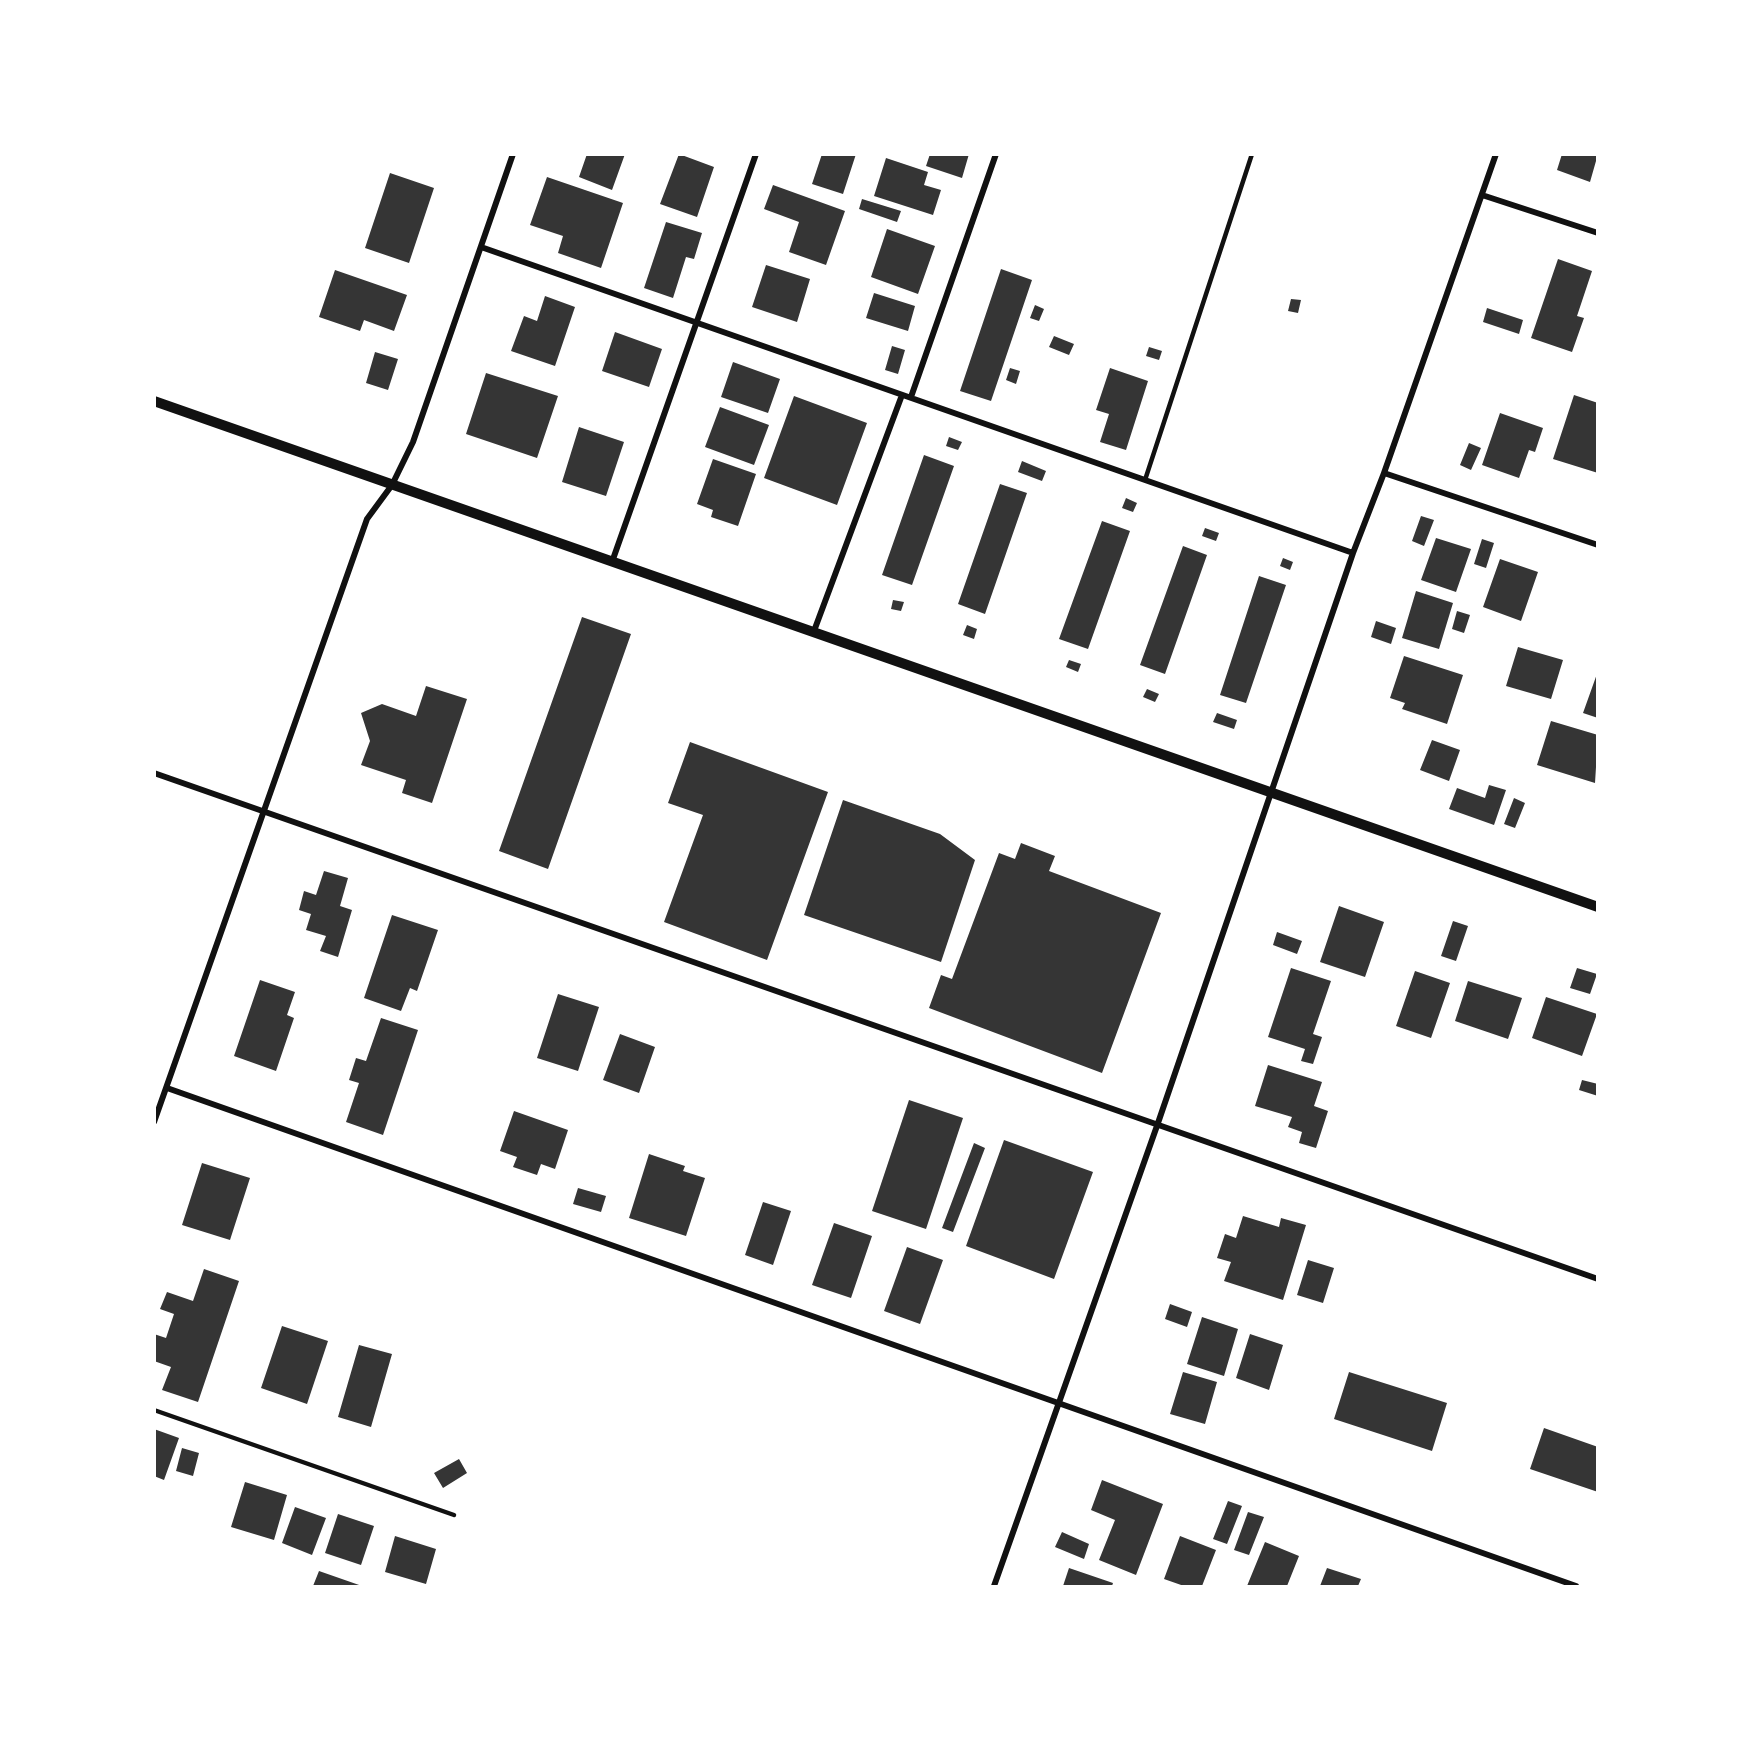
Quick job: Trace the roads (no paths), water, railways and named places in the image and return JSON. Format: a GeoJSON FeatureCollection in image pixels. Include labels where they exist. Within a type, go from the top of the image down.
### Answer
{"type":"FeatureCollection","features":[{"type":"Feature","properties":{"kind":"street"},"geometry":{"type":"LineString","coordinates":[[154,1122],[367,519],[392,485],[413,442],[513,154]]}},
{"type":"Feature","properties":{"kind":"street"},"geometry":{"type":"LineString","coordinates":[[612,562],[756,154]]}},
{"type":"Feature","properties":{"kind":"street"},"geometry":{"type":"LineString","coordinates":[[911,397],[996,154]]}},
{"type":"Feature","properties":{"kind":"street"},"geometry":{"type":"LineString","coordinates":[[994,1587],[1158,1123],[1353,553],[1384,473],[1496,154]]}},
{"type":"Feature","properties":{"kind":"street"},"geometry":{"type":"LineString","coordinates":[[1482,195],[1598,233]]}},
{"type":"Feature","properties":{"kind":"street"},"geometry":{"type":"LineString","coordinates":[[481,247],[1353,553]]}},
{"type":"Feature","properties":{"kind":"street"},"geometry":{"type":"LineString","coordinates":[[814,631],[903,394]]}},
{"type":"Feature","properties":{"kind":"street"},"geometry":{"type":"LineString","coordinates":[[154,401],[814,631],[1270,794],[1598,907]]}},
{"type":"Feature","properties":{"kind":"street"},"geometry":{"type":"LineString","coordinates":[[1384,473],[1598,545]]}},
{"type":"Feature","properties":{"kind":"street"},"geometry":{"type":"LineString","coordinates":[[154,773],[1598,1279]]}},
{"type":"Feature","properties":{"kind":"street"},"geometry":{"type":"LineString","coordinates":[[166,1088],[1576,1587]]}},
{"type":"Feature","properties":{"kind":"lane"},"geometry":{"type":"LineString","coordinates":[[1145,480],[1252,154]]}},
{"type":"Feature","properties":{"kind":"lane"},"geometry":{"type":"LineString","coordinates":[[154,1410],[454,1515]]}}]}
